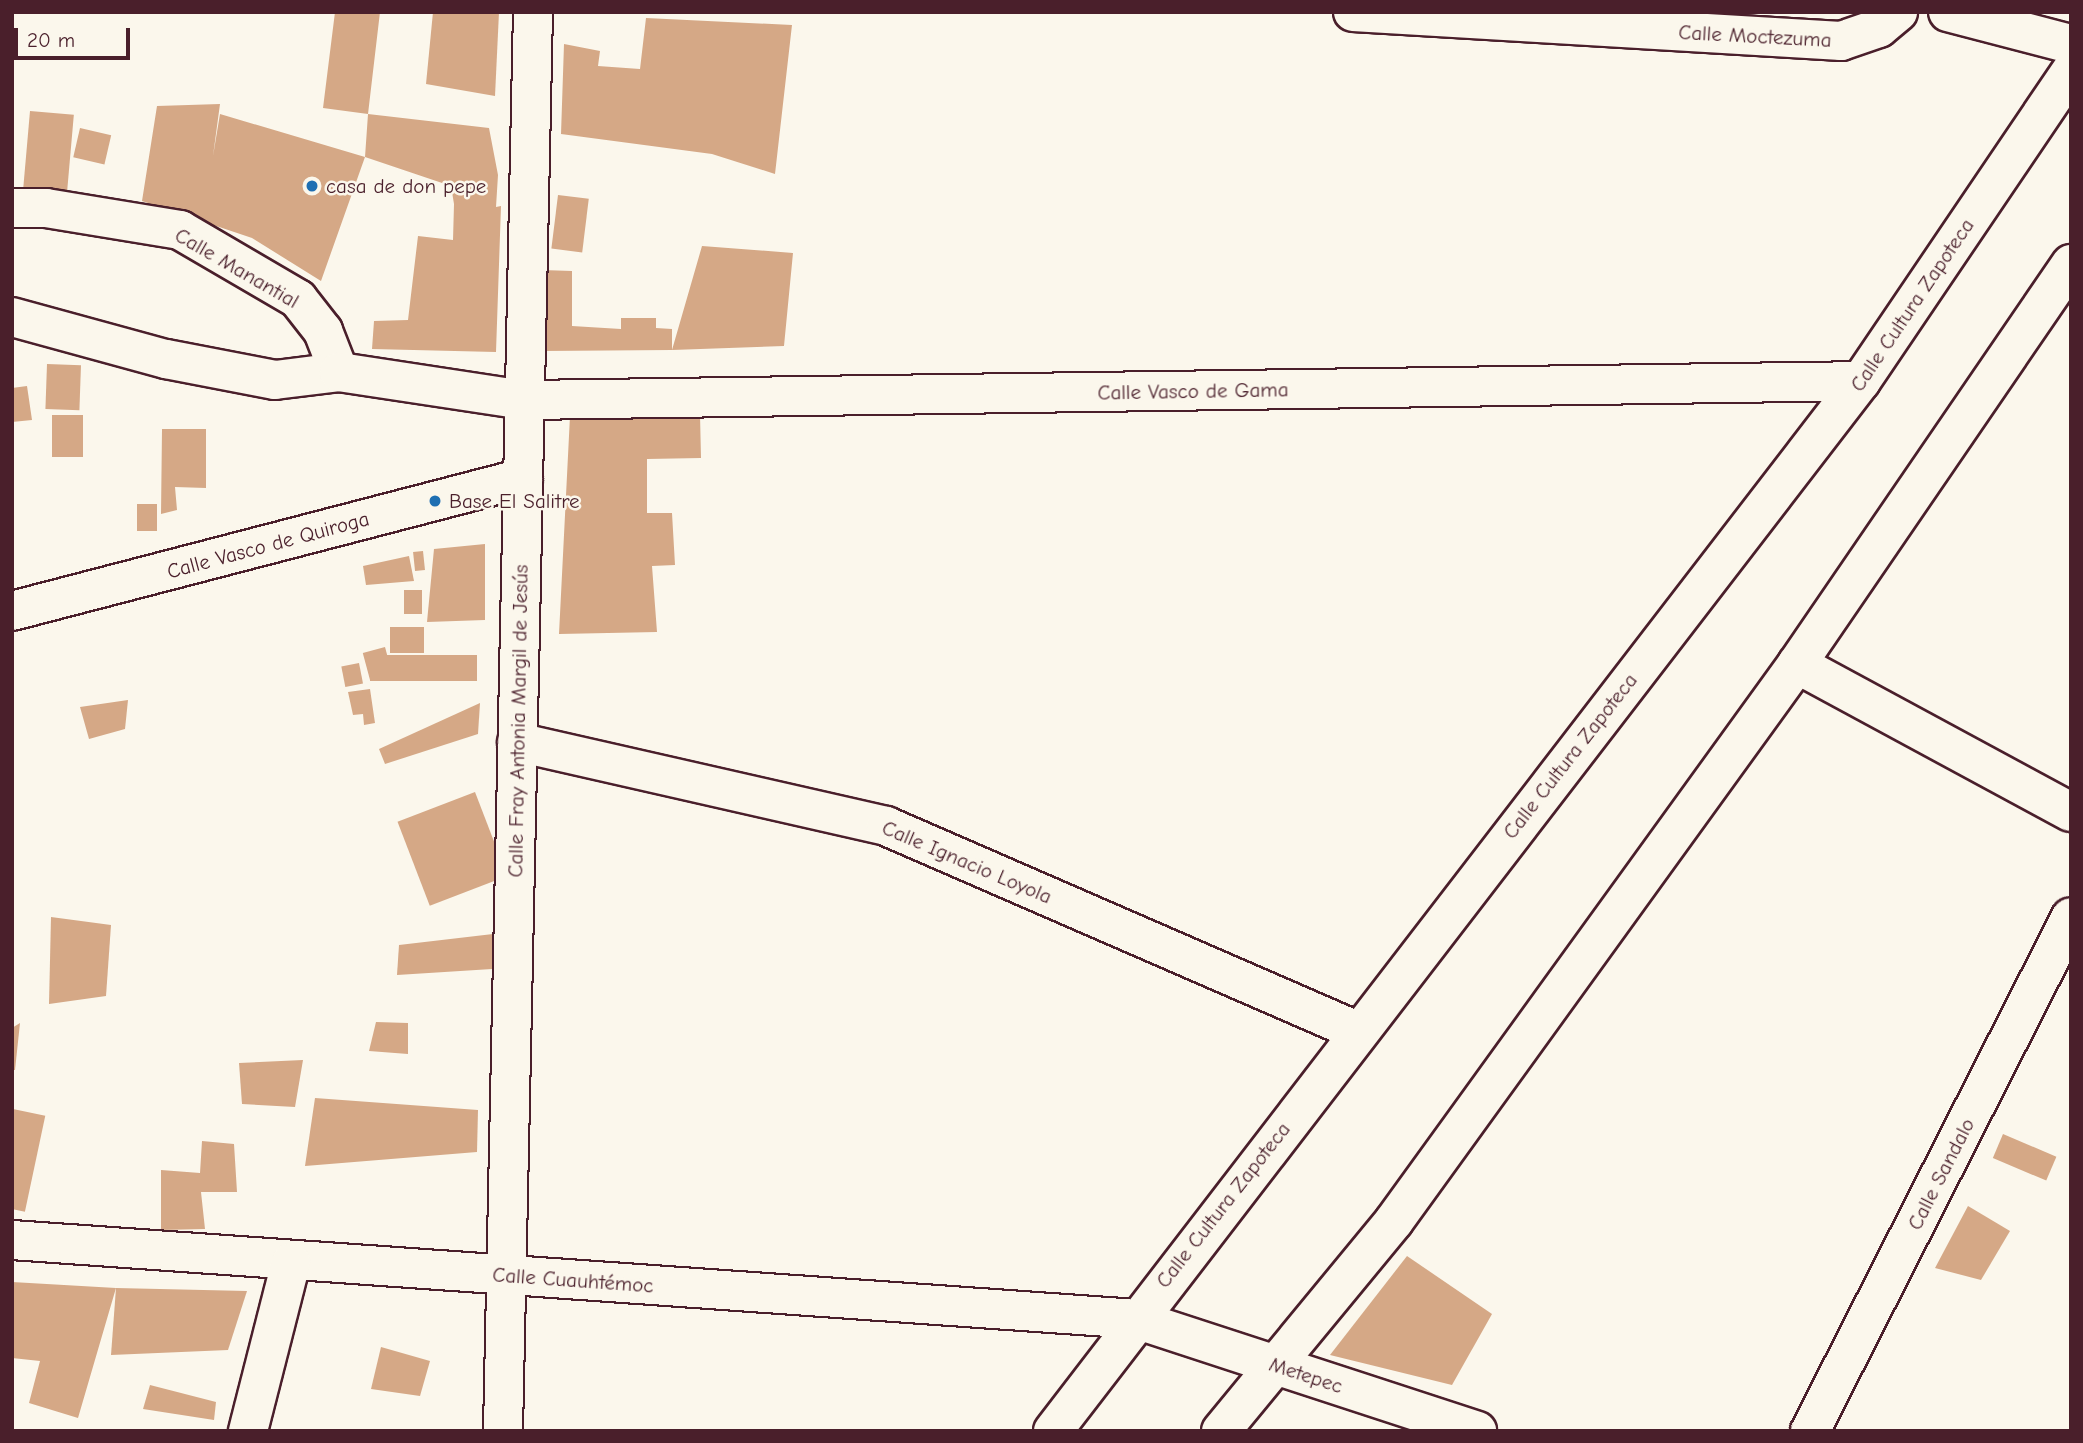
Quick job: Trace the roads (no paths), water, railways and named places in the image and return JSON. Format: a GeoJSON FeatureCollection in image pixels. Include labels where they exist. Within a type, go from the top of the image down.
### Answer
{"type":"FeatureCollection","features":[{"type":"Feature","properties":{"kind":"street","name":"Calle Fray Antonia Margil de Jesús"},"geometry":{"type":"LineString","coordinates":[[503,1431],[533,12]]}},
{"type":"Feature","properties":{"kind":"street","name":"Calle Moctezuma"},"geometry":{"type":"LineString","coordinates":[[1353,12],[1841,41],[1879,28],[1898,12]]}},
{"type":"Feature","properties":{"kind":"street"},"geometry":{"type":"LineString","coordinates":[[1948,12],[1999,18],[2071,44]]}},
{"type":"Feature","properties":{"kind":"street","name":"Calle Cultura Zapoteca"},"geometry":{"type":"LineString","coordinates":[[1053,1431],[1135,1319],[1861,382],[2071,71]]}},
{"type":"Feature","properties":{"kind":"street","name":"Calle Manantial"},"geometry":{"type":"LineString","coordinates":[[12,208],[46,208],[180,230],[298,299],[323,331],[339,372]]}},
{"type":"Feature","properties":{"kind":"street"},"geometry":{"type":"LineString","coordinates":[[1221,1431],[1394,1221],[1797,664],[2071,264]]}},
{"type":"Feature","properties":{"kind":"street"},"geometry":{"type":"LineString","coordinates":[[12,317],[166,359],[275,380],[339,372],[525,400]]}},
{"type":"Feature","properties":{"kind":"street","name":"Calle Vasco de Gama"},"geometry":{"type":"LineString","coordinates":[[525,400],[1861,382]]}},
{"type":"Feature","properties":{"kind":"street","name":"Calle Vasco de Quiroga"},"geometry":{"type":"LineString","coordinates":[[12,611],[523,478]]}},
{"type":"Feature","properties":{"kind":"street"},"geometry":{"type":"LineString","coordinates":[[1797,664],[2071,812]]}},
{"type":"Feature","properties":{"kind":"street","name":"Calle Ignacio Loyola"},"geometry":{"type":"LineString","coordinates":[[517,742],[886,826],[1357,1031]]}},
{"type":"Feature","properties":{"kind":"street","name":"Calle Sandalo"},"geometry":{"type":"LineString","coordinates":[[1810,1431],[2071,917]]}},
{"type":"Feature","properties":{"kind":"street","name":"Calle Cuauhtémoc"},"geometry":{"type":"LineString","coordinates":[[12,1240],[291,1262],[1135,1319]]}},
{"type":"Feature","properties":{"kind":"street"},"geometry":{"type":"LineString","coordinates":[[248,1431],[291,1262]]}},
{"type":"Feature","properties":{"kind":"street","name":"Metepec"},"geometry":{"type":"LineString","coordinates":[[1135,1319],[1476,1431]]}},
{"type":"Feature","properties":{"kind":"place","name":"casa de don pepe"},"geometry":{"type":"Point","coordinates":[312,186]}},
{"type":"Feature","properties":{"kind":"place","name":"Base El Salitre"},"geometry":{"type":"Point","coordinates":[435,501]}}]}
